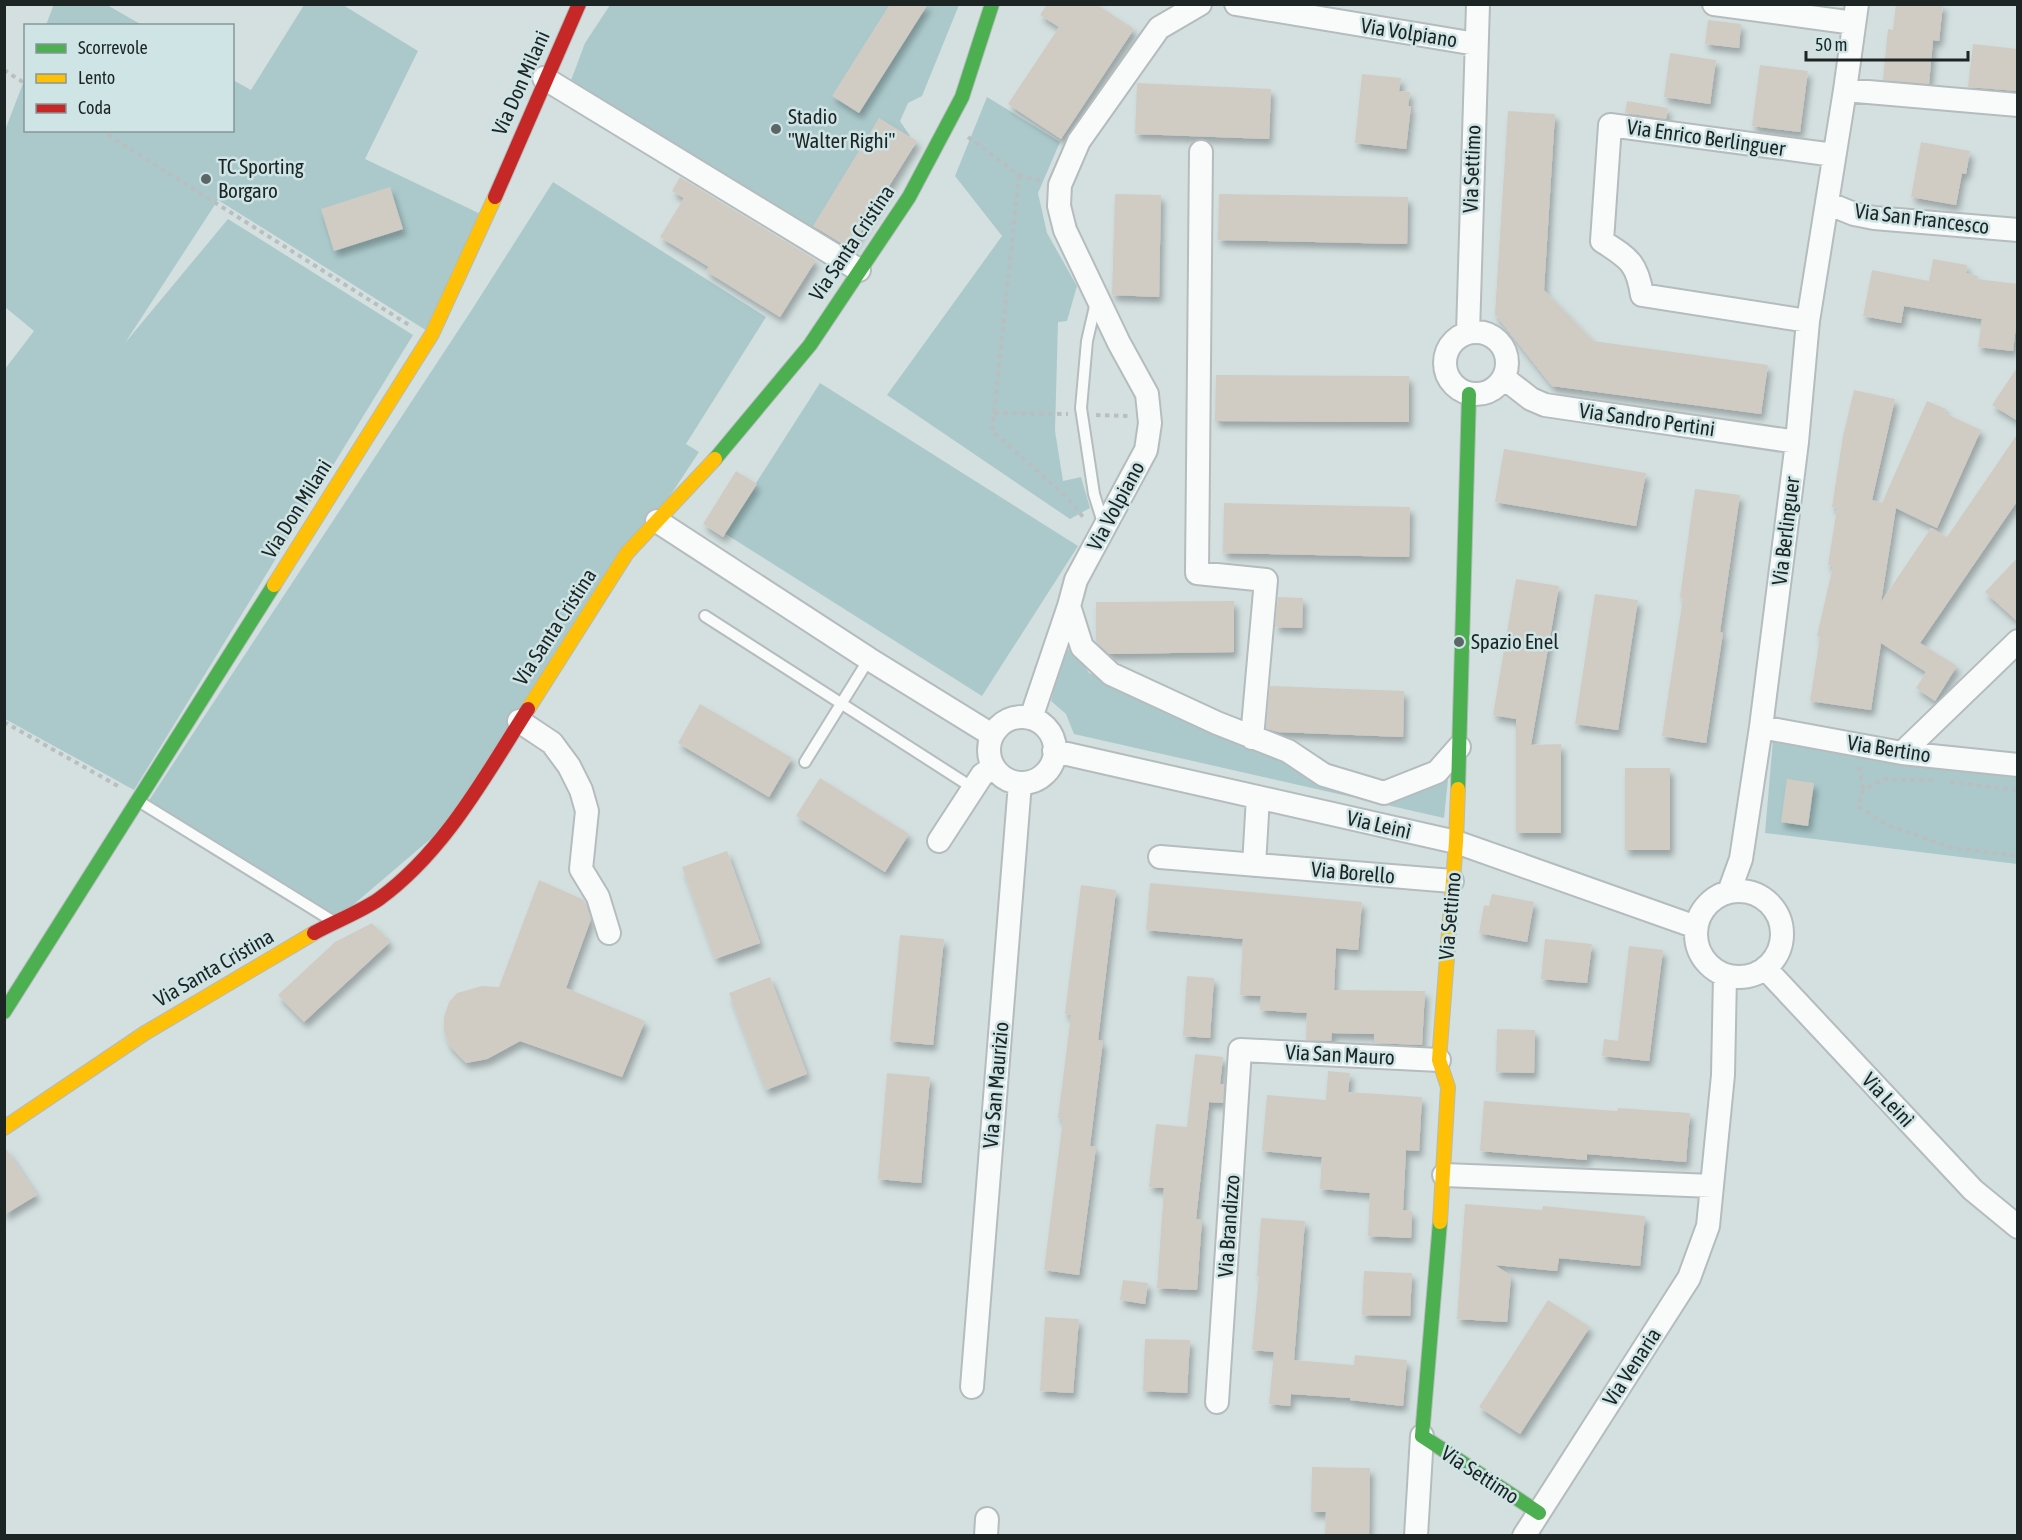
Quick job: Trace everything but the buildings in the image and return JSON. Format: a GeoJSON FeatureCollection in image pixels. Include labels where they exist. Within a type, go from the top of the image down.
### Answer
{"type":"FeatureCollection","features":[{"type":"Feature","properties":{"kind":"street","name":"Via Don Milani"},"geometry":{"type":"LineString","coordinates":[[4,1012],[429,338],[487,217],[544,78],[579,4]]}},
{"type":"Feature","properties":{"kind":"street","name":"Via Santa Cristina"},"geometry":{"type":"LineString","coordinates":[[4,1128],[145,1033],[333,922],[378,900],[424,859],[461,813],[627,553],[731,442],[810,345],[909,197],[962,97],[992,4]]}},
{"type":"Feature","properties":{"kind":"street","name":"Via Volpiano"},"geometry":{"type":"LineString","coordinates":[[1030,718],[1076,580],[1146,450],[1150,423],[1147,394],[1119,343],[1065,230],[1059,206],[1060,184],[1079,141],[1159,28],[1200,4]]}},
{"type":"Feature","properties":{"kind":"street","name":"Via Volpiano"},"geometry":{"type":"LineString","coordinates":[[1236,4],[1476,44]]}},
{"type":"Feature","properties":{"kind":"street","name":"Via Settimo"},"geometry":{"type":"LineString","coordinates":[[1468,333],[1478,4]]}},
{"type":"Feature","properties":{"kind":"street"},"geometry":{"type":"LineString","coordinates":[[1714,4],[1856,14]]}},
{"type":"Feature","properties":{"kind":"street","name":"Via Berlinguer"},"geometry":{"type":"LineString","coordinates":[[1739,892],[1741,859],[1761,727],[1797,442],[1808,321],[1856,14]]}},
{"type":"Feature","properties":{"kind":"street"},"geometry":{"type":"LineString","coordinates":[[544,78],[860,270]]}},
{"type":"Feature","properties":{"kind":"street"},"geometry":{"type":"LineString","coordinates":[[1845,90],[2018,105]]}},
{"type":"Feature","properties":{"kind":"street","name":"Via Enrico Berlinguer"},"geometry":{"type":"LineString","coordinates":[[1808,321],[1642,295],[1639,276],[1628,258],[1602,241],[1610,125],[1834,155]]}},
{"type":"Feature","properties":{"kind":"street"},"geometry":{"type":"LineString","coordinates":[[1202,152],[1197,573],[1266,580],[1252,738]]}},
{"type":"Feature","properties":{"kind":"street","name":"Via San Francesco"},"geometry":{"type":"LineString","coordinates":[[1827,203],[1854,214],[1874,218],[2018,230]]}},
{"type":"Feature","properties":{"kind":"street"},"geometry":{"type":"LineString","coordinates":[[1478,331],[1488,334],[1497,339],[1504,348],[1508,368],[1504,378],[1489,392],[1479,395],[1469,394],[1452,383],[1447,374],[1446,354],[1458,337],[1478,331]]}},
{"type":"Feature","properties":{"kind":"street","name":"Via Sandro Pertini"},"geometry":{"type":"LineString","coordinates":[[1504,378],[1531,399],[1545,405],[1797,442]]}},
{"type":"Feature","properties":{"kind":"street","name":"Via Settimo"},"geometry":{"type":"LineString","coordinates":[[1416,1536],[1444,1175],[1448,1087],[1439,1060],[1456,842],[1469,394]]}},
{"type":"Feature","properties":{"kind":"street"},"geometry":{"type":"LineString","coordinates":[[657,521],[869,659],[992,735]]}},
{"type":"Feature","properties":{"kind":"street"},"geometry":{"type":"LineString","coordinates":[[1069,606],[1082,647],[1111,674],[1252,738],[1288,751],[1324,775],[1384,793],[1437,772],[1459,747]]}},
{"type":"Feature","properties":{"kind":"street"},"geometry":{"type":"LineString","coordinates":[[1902,753],[2018,641]]}},
{"type":"Feature","properties":{"kind":"street"},"geometry":{"type":"LineString","coordinates":[[1019,717],[1030,718],[1041,723],[1053,740],[1052,762],[1047,771],[1030,782],[1009,781],[993,767],[989,757],[992,735],[1008,720],[1019,717]]}},
{"type":"Feature","properties":{"kind":"street"},"geometry":{"type":"LineString","coordinates":[[519,721],[552,743],[569,766],[581,790],[587,810],[581,869],[598,897],[609,933]]}},
{"type":"Feature","properties":{"kind":"street","name":"Via Bertino"},"geometry":{"type":"LineString","coordinates":[[1761,727],[1902,753],[2018,765]]}},
{"type":"Feature","properties":{"kind":"street","name":"Via Leinì"},"geometry":{"type":"LineString","coordinates":[[1054,751],[1456,842],[1696,927]]}},
{"type":"Feature","properties":{"kind":"street"},"geometry":{"type":"LineString","coordinates":[[939,841],[981,775],[993,767]]}},
{"type":"Feature","properties":{"kind":"street","name":"Via San Maurizio"},"geometry":{"type":"LineString","coordinates":[[972,1386],[1020,783]]}},
{"type":"Feature","properties":{"kind":"street"},"geometry":{"type":"LineString","coordinates":[[1254,865],[1258,797]]}},
{"type":"Feature","properties":{"kind":"street","name":"Via Borello"},"geometry":{"type":"LineString","coordinates":[[1160,857],[1452,881]]}},
{"type":"Feature","properties":{"kind":"street"},"geometry":{"type":"LineString","coordinates":[[1739,892],[1768,903],[1779,919],[1782,933],[1780,946],[1774,958],[1765,968],[1753,975],[1738,977],[1725,975],[1710,965],[1699,951],[1696,927],[1707,905],[1717,897],[1739,892]]}},
{"type":"Feature","properties":{"kind":"street","name":"Via Leinì"},"geometry":{"type":"LineString","coordinates":[[1765,968],[1973,1190],[2018,1227]]}},
{"type":"Feature","properties":{"kind":"street","name":"Via Venaria"},"geometry":{"type":"LineString","coordinates":[[1524,1536],[1689,1278],[1708,1226],[1723,1075],[1725,975]]}},
{"type":"Feature","properties":{"kind":"street","name":"Via San Mauro"},"geometry":{"type":"LineString","coordinates":[[1240,1050],[1439,1060]]}},
{"type":"Feature","properties":{"kind":"street","name":"Via Brandizzo"},"geometry":{"type":"LineString","coordinates":[[1217,1402],[1240,1050]]}},
{"type":"Feature","properties":{"kind":"street"},"geometry":{"type":"LineString","coordinates":[[1444,1175],[1712,1186]]}},
{"type":"Feature","properties":{"kind":"street","name":"Via Settimo"},"geometry":{"type":"LineString","coordinates":[[1422,1436],[1539,1513]]}},
{"type":"Feature","properties":{"kind":"lane"},"geometry":{"type":"LineString","coordinates":[[1097,296],[1087,341],[1081,408],[1102,532]]}},
{"type":"Feature","properties":{"kind":"lane"},"geometry":{"type":"LineString","coordinates":[[705,616],[973,788]]}},
{"type":"Feature","properties":{"kind":"lane"},"geometry":{"type":"LineString","coordinates":[[805,762],[869,659]]}},
{"type":"Feature","properties":{"kind":"lane"},"geometry":{"type":"LineString","coordinates":[[138,801],[333,922]]}},
{"type":"Feature","properties":{"kind":"path"},"geometry":{"type":"LineString","coordinates":[[4,70],[24,83]]}},
{"type":"Feature","properties":{"kind":"path"},"geometry":{"type":"LineString","coordinates":[[948,122],[1019,175],[1060,184]]}},
{"type":"Feature","properties":{"kind":"path"},"geometry":{"type":"LineString","coordinates":[[103,132],[429,338]]}},
{"type":"Feature","properties":{"kind":"path"},"geometry":{"type":"LineString","coordinates":[[1019,175],[992,431],[1068,498],[1102,532]]}},
{"type":"Feature","properties":{"kind":"path"},"geometry":{"type":"LineString","coordinates":[[4,722],[114,783],[138,801]]}},
{"type":"Feature","properties":{"kind":"path"},"geometry":{"type":"LineString","coordinates":[[2018,790],[1939,780],[1884,779],[1863,790],[1858,806],[1887,825],[1953,848],[2018,856]]}},
{"type":"Feature","properties":{"kind":"shaded area"},"geometry":{"type":"Polygon","coordinates":[[[54,4],[107,5],[140,24],[46,24],[54,4]]]}},
{"type":"Feature","properties":{"kind":"shaded area"},"geometry":{"type":"Polygon","coordinates":[[[304,5],[343,5],[418,51],[365,159],[487,217],[432,334],[218,200],[125,343],[228,219],[413,335],[134,790],[5,719],[5,369],[34,331],[5,307],[4,133],[24,81],[24,132],[234,132],[234,81],[251,90],[304,5]]]}},
{"type":"Feature","properties":{"kind":"shaded area","name":"Stadio \"Walter Righi\""},"geometry":{"type":"Polygon","coordinates":[[[610,5],[959,5],[922,96],[908,103],[900,121],[910,136],[844,247],[570,83],[585,43],[610,5]]]}},
{"type":"Feature","properties":{"kind":"shaded area"},"geometry":{"type":"Polygon","coordinates":[[[987,97],[1060,142],[1038,193],[1047,233],[1077,286],[1067,321],[1058,322],[1055,431],[1063,481],[1081,477],[1090,508],[1070,519],[887,395],[1002,236],[955,176],[987,97]]]}},
{"type":"Feature","properties":{"kind":"shaded area"},"geometry":{"type":"Polygon","coordinates":[[[553,182],[766,317],[686,444],[699,452],[461,813],[333,922],[146,805],[473,308],[553,182]]]}},
{"type":"Feature","properties":{"kind":"shaded area"},"geometry":{"type":"Polygon","coordinates":[[[820,383],[1078,546],[982,696],[724,533],[820,383]]]}},
{"type":"Feature","properties":{"kind":"shaded area"},"geometry":{"type":"Polygon","coordinates":[[[1072,646],[1089,673],[1211,720],[1384,793],[1449,770],[1444,818],[1074,734],[1066,714],[1051,701],[1063,655],[1072,646]]]}},
{"type":"Feature","properties":{"kind":"shaded area"},"geometry":{"type":"Polygon","coordinates":[[[1773,740],[2017,777],[2017,864],[1765,833],[1773,740]]]}},
{"type":"Feature","properties":{"kind":"traffic: fast"},"geometry":{"type":"LineString","coordinates":[[715,459],[810,345],[909,197],[962,97],[992,4]]}},
{"type":"Feature","properties":{"kind":"traffic: fast"},"geometry":{"type":"LineString","coordinates":[[1458,789],[1469,394]]}},
{"type":"Feature","properties":{"kind":"traffic: fast"},"geometry":{"type":"LineString","coordinates":[[4,1012],[274,585]]}},
{"type":"Feature","properties":{"kind":"traffic: fast"},"geometry":{"type":"LineString","coordinates":[[1440,1222],[1422,1436],[1539,1513]]}},
{"type":"Feature","properties":{"kind":"traffic: slow"},"geometry":{"type":"LineString","coordinates":[[274,585],[432,334],[495,197]]}},
{"type":"Feature","properties":{"kind":"traffic: slow"},"geometry":{"type":"LineString","coordinates":[[528,709],[627,553],[715,459]]}},
{"type":"Feature","properties":{"kind":"traffic: slow"},"geometry":{"type":"LineString","coordinates":[[1440,1222],[1448,1087],[1439,1060],[1458,789]]}},
{"type":"Feature","properties":{"kind":"traffic: slow"},"geometry":{"type":"LineString","coordinates":[[4,1128],[145,1033],[314,933]]}},
{"type":"Feature","properties":{"kind":"traffic: jam"},"geometry":{"type":"LineString","coordinates":[[495,197],[579,4]]}},
{"type":"Feature","properties":{"kind":"traffic: jam"},"geometry":{"type":"LineString","coordinates":[[314,933],[364,908],[403,880],[444,835],[462,811],[528,709]]}},
{"type":"Feature","properties":{"kind":"place","name":"Stadio \"Walter Righi\""},"geometry":{"type":"Point","coordinates":[776,129]}},
{"type":"Feature","properties":{"kind":"place","name":"TC Sporting Borgaro"},"geometry":{"type":"Point","coordinates":[206,179]}},
{"type":"Feature","properties":{"kind":"place","name":"Spazio Enel"},"geometry":{"type":"Point","coordinates":[1459,642]}}]}
